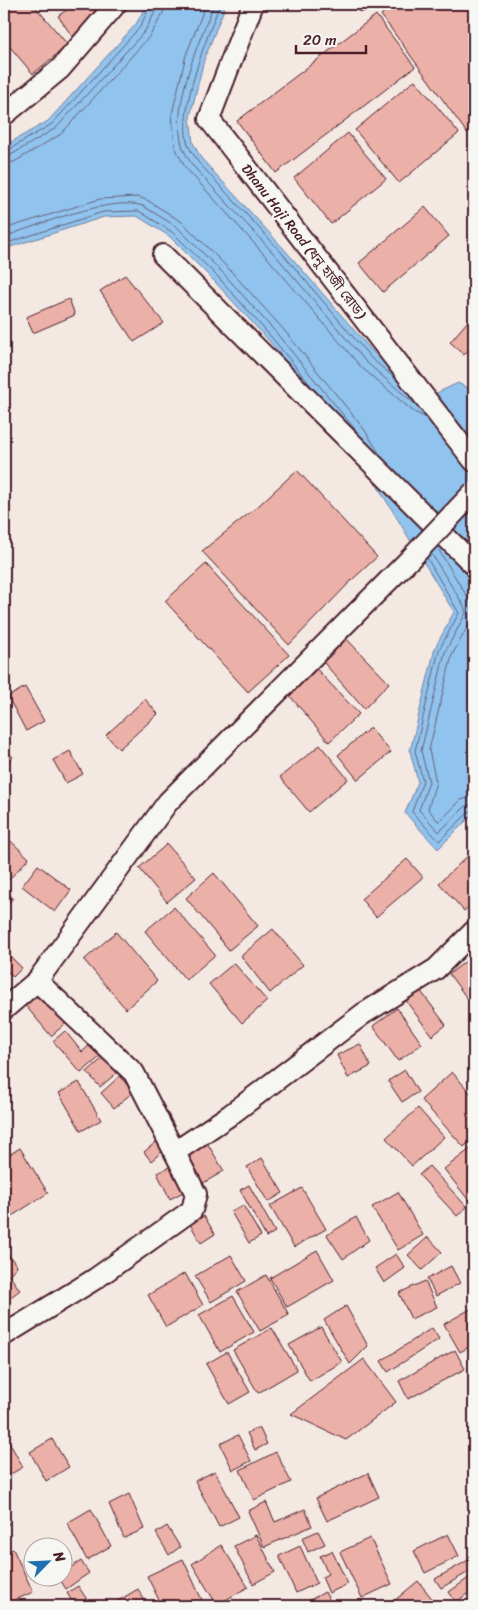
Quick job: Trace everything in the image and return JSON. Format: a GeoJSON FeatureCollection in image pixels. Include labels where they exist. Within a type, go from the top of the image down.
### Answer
{"type":"FeatureCollection","features":[{"type":"Feature","properties":{"kind":"street"},"geometry":{"type":"LineString","coordinates":[[4,115],[60,69],[116,4]]}},
{"type":"Feature","properties":{"kind":"street","name":"Dhanu Haji Road (ধনু হাজী রোড)"},"geometry":{"type":"LineString","coordinates":[[252,4],[209,119],[474,461]]}},
{"type":"Feature","properties":{"kind":"street"},"geometry":{"type":"LineString","coordinates":[[163,255],[474,565]]}},
{"type":"Feature","properties":{"kind":"street"},"geometry":{"type":"LineString","coordinates":[[4,1009],[37,981],[168,802],[414,555],[474,492]]}},
{"type":"Feature","properties":{"kind":"street"},"geometry":{"type":"LineString","coordinates":[[175,1152],[230,1115],[363,1014],[436,969],[474,931]]}},
{"type":"Feature","properties":{"kind":"street"},"geometry":{"type":"LineString","coordinates":[[4,1335],[95,1279],[192,1210],[196,1194],[134,1073],[37,981]]}},
{"type":"Feature","properties":{"kind":"water"},"geometry":{"type":"Polygon","coordinates":[[[147,4],[226,4],[204,60],[190,117],[193,143],[201,158],[285,250],[375,354],[426,398],[458,383],[474,391],[474,813],[438,849],[405,813],[418,782],[410,751],[435,648],[454,612],[350,441],[270,342],[215,282],[169,236],[137,216],[104,217],[4,249],[4,146],[48,121],[136,24],[147,4]]]}},
{"type":"Feature","properties":{"kind":"building"},"geometry":{"type":"Polygon","coordinates":[[[4,4],[33,4],[68,45],[33,74],[4,40],[4,4]]]}},
{"type":"Feature","properties":{"kind":"building"},"geometry":{"type":"Polygon","coordinates":[[[75,4],[90,4],[101,20],[74,39],[58,16],[75,4]]]}},
{"type":"Feature","properties":{"kind":"building"},"geometry":{"type":"Polygon","coordinates":[[[346,4],[367,4],[362,13],[346,4]]]}},
{"type":"Feature","properties":{"kind":"building"},"geometry":{"type":"Polygon","coordinates":[[[393,4],[474,4],[474,126],[467,133],[381,15],[393,4]]]}},
{"type":"Feature","properties":{"kind":"building"},"geometry":{"type":"Polygon","coordinates":[[[376,15],[415,67],[276,173],[237,121],[376,15]]]}},
{"type":"Feature","properties":{"kind":"building"},"geometry":{"type":"Polygon","coordinates":[[[415,80],[459,133],[399,183],[355,130],[415,80]]]}},
{"type":"Feature","properties":{"kind":"building"},"geometry":{"type":"Polygon","coordinates":[[[348,133],[386,179],[331,224],[294,178],[348,133]]]}},
{"type":"Feature","properties":{"kind":"building"},"geometry":{"type":"Polygon","coordinates":[[[425,207],[449,236],[383,292],[359,263],[425,207]]]}},
{"type":"Feature","properties":{"kind":"building"},"geometry":{"type":"Polygon","coordinates":[[[125,275],[164,323],[134,342],[100,291],[125,275]]]}},
{"type":"Feature","properties":{"kind":"building"},"geometry":{"type":"Polygon","coordinates":[[[69,299],[75,315],[33,333],[26,317],[69,299]]]}},
{"type":"Feature","properties":{"kind":"building"},"geometry":{"type":"Polygon","coordinates":[[[474,314],[474,343],[464,355],[450,342],[474,314]]]}},
{"type":"Feature","properties":{"kind":"building"},"geometry":{"type":"Polygon","coordinates":[[[297,470],[377,557],[289,645],[202,551],[257,507],[297,470]]]}},
{"type":"Feature","properties":{"kind":"building"},"geometry":{"type":"Polygon","coordinates":[[[206,564],[289,655],[248,692],[165,601],[206,564]]]}},
{"type":"Feature","properties":{"kind":"building"},"geometry":{"type":"Polygon","coordinates":[[[341,633],[389,683],[364,709],[319,657],[341,633]]]}},
{"type":"Feature","properties":{"kind":"building"},"geometry":{"type":"Polygon","coordinates":[[[308,660],[359,714],[329,742],[284,689],[308,660]]]}},
{"type":"Feature","properties":{"kind":"building"},"geometry":{"type":"Polygon","coordinates":[[[25,687],[44,721],[26,731],[8,697],[25,687]]]}},
{"type":"Feature","properties":{"kind":"building"},"geometry":{"type":"Polygon","coordinates":[[[145,699],[158,714],[119,749],[106,735],[145,699]]]}},
{"type":"Feature","properties":{"kind":"building"},"geometry":{"type":"Polygon","coordinates":[[[370,728],[391,752],[358,780],[338,755],[370,728]]]}},
{"type":"Feature","properties":{"kind":"building"},"geometry":{"type":"Polygon","coordinates":[[[320,745],[348,779],[309,812],[280,777],[320,745]]]}},
{"type":"Feature","properties":{"kind":"building"},"geometry":{"type":"Polygon","coordinates":[[[4,748],[13,757],[4,766],[4,748]]]}},
{"type":"Feature","properties":{"kind":"building"},"geometry":{"type":"Polygon","coordinates":[[[70,751],[83,774],[66,783],[53,760],[70,751]]]}},
{"type":"Feature","properties":{"kind":"building"},"geometry":{"type":"Polygon","coordinates":[[[4,835],[29,858],[4,885],[4,835]]]}},
{"type":"Feature","properties":{"kind":"building"},"geometry":{"type":"Polygon","coordinates":[[[167,844],[196,878],[167,902],[139,868],[167,844]]]}},
{"type":"Feature","properties":{"kind":"building"},"geometry":{"type":"Polygon","coordinates":[[[474,850],[474,902],[464,911],[439,883],[474,850]]]}},
{"type":"Feature","properties":{"kind":"building"},"geometry":{"type":"Polygon","coordinates":[[[407,859],[423,877],[376,917],[361,899],[407,859]]]}},
{"type":"Feature","properties":{"kind":"building"},"geometry":{"type":"Polygon","coordinates":[[[38,865],[71,890],[55,912],[22,886],[38,865]]]}},
{"type":"Feature","properties":{"kind":"building"},"geometry":{"type":"Polygon","coordinates":[[[214,873],[258,926],[229,950],[186,898],[214,873]]]}},
{"type":"Feature","properties":{"kind":"building"},"geometry":{"type":"Polygon","coordinates":[[[4,889],[13,898],[4,908],[4,889]]]}},
{"type":"Feature","properties":{"kind":"building"},"geometry":{"type":"Polygon","coordinates":[[[174,907],[215,955],[186,980],[145,931],[174,907]]]}},
{"type":"Feature","properties":{"kind":"building"},"geometry":{"type":"Polygon","coordinates":[[[273,929],[303,965],[270,993],[241,956],[273,929]]]}},
{"type":"Feature","properties":{"kind":"building"},"geometry":{"type":"Polygon","coordinates":[[[116,932],[157,981],[126,1009],[84,960],[116,932]]]}},
{"type":"Feature","properties":{"kind":"building"},"geometry":{"type":"Polygon","coordinates":[[[4,950],[22,968],[13,977],[4,968],[4,950]]]}},
{"type":"Feature","properties":{"kind":"building"},"geometry":{"type":"Polygon","coordinates":[[[474,955],[474,1004],[472,1005],[449,974],[474,955]]]}},
{"type":"Feature","properties":{"kind":"building"},"geometry":{"type":"Polygon","coordinates":[[[234,963],[267,1001],[242,1023],[209,984],[234,963]]]}},
{"type":"Feature","properties":{"kind":"building"},"geometry":{"type":"Polygon","coordinates":[[[39,981],[71,1019],[51,1036],[19,998],[39,981]]]}},
{"type":"Feature","properties":{"kind":"building"},"geometry":{"type":"Polygon","coordinates":[[[420,990],[446,1025],[432,1036],[406,1001],[420,990]]]}},
{"type":"Feature","properties":{"kind":"building"},"geometry":{"type":"Polygon","coordinates":[[[397,1008],[422,1044],[398,1061],[373,1026],[397,1008]]]}},
{"type":"Feature","properties":{"kind":"building"},"geometry":{"type":"Polygon","coordinates":[[[65,1031],[82,1052],[91,1044],[101,1056],[81,1073],[53,1041],[65,1031]]]}},
{"type":"Feature","properties":{"kind":"building"},"geometry":{"type":"Polygon","coordinates":[[[360,1044],[371,1066],[348,1078],[337,1055],[360,1044]]]}},
{"type":"Feature","properties":{"kind":"building"},"geometry":{"type":"Polygon","coordinates":[[[105,1056],[119,1071],[100,1087],[87,1072],[105,1056]]]}},
{"type":"Feature","properties":{"kind":"building"},"geometry":{"type":"Polygon","coordinates":[[[405,1070],[418,1092],[402,1102],[388,1081],[405,1070]]]}},
{"type":"Feature","properties":{"kind":"building"},"geometry":{"type":"Polygon","coordinates":[[[452,1072],[474,1097],[474,1137],[464,1147],[421,1100],[452,1072]]]}},
{"type":"Feature","properties":{"kind":"building"},"geometry":{"type":"Polygon","coordinates":[[[120,1076],[133,1092],[114,1108],[101,1093],[120,1076]]]}},
{"type":"Feature","properties":{"kind":"building"},"geometry":{"type":"Polygon","coordinates":[[[79,1082],[101,1120],[81,1131],[59,1093],[79,1082]]]}},
{"type":"Feature","properties":{"kind":"building"},"geometry":{"type":"Polygon","coordinates":[[[418,1108],[444,1137],[412,1166],[386,1138],[418,1108]]]}},
{"type":"Feature","properties":{"kind":"building"},"geometry":{"type":"Polygon","coordinates":[[[162,1137],[169,1146],[151,1161],[144,1152],[162,1137]]]}},
{"type":"Feature","properties":{"kind":"building"},"geometry":{"type":"Polygon","coordinates":[[[206,1141],[224,1171],[200,1185],[182,1154],[206,1141]]]}},
{"type":"Feature","properties":{"kind":"building"},"geometry":{"type":"Polygon","coordinates":[[[474,1146],[474,1207],[444,1169],[474,1146]]]}},
{"type":"Feature","properties":{"kind":"building"},"geometry":{"type":"Polygon","coordinates":[[[20,1148],[48,1193],[12,1216],[4,1203],[4,1158],[20,1148]]]}},
{"type":"Feature","properties":{"kind":"building"},"geometry":{"type":"Polygon","coordinates":[[[262,1158],[283,1193],[268,1202],[247,1167],[262,1158]]]}},
{"type":"Feature","properties":{"kind":"building"},"geometry":{"type":"Polygon","coordinates":[[[175,1164],[187,1190],[170,1199],[157,1173],[175,1164]]]}},
{"type":"Feature","properties":{"kind":"building"},"geometry":{"type":"Polygon","coordinates":[[[429,1166],[467,1207],[457,1216],[419,1175],[429,1166]]]}},
{"type":"Feature","properties":{"kind":"building"},"geometry":{"type":"Polygon","coordinates":[[[249,1185],[275,1232],[266,1237],[240,1190],[249,1185]]]}},
{"type":"Feature","properties":{"kind":"building"},"geometry":{"type":"Polygon","coordinates":[[[302,1188],[326,1229],[294,1247],[270,1206],[302,1188]]]}},
{"type":"Feature","properties":{"kind":"building"},"geometry":{"type":"Polygon","coordinates":[[[398,1192],[423,1235],[398,1250],[372,1207],[398,1192]]]}},
{"type":"Feature","properties":{"kind":"building"},"geometry":{"type":"Polygon","coordinates":[[[243,1205],[261,1236],[249,1243],[231,1212],[243,1205]]]}},
{"type":"Feature","properties":{"kind":"building"},"geometry":{"type":"Polygon","coordinates":[[[204,1216],[215,1234],[201,1243],[190,1224],[204,1216]]]}},
{"type":"Feature","properties":{"kind":"building"},"geometry":{"type":"Polygon","coordinates":[[[356,1217],[369,1240],[343,1259],[327,1235],[356,1217]]]}},
{"type":"Feature","properties":{"kind":"building"},"geometry":{"type":"Polygon","coordinates":[[[428,1237],[442,1252],[422,1270],[408,1255],[428,1237]]]}},
{"type":"Feature","properties":{"kind":"building"},"geometry":{"type":"Polygon","coordinates":[[[5,1250],[17,1266],[9,1275],[20,1290],[6,1301],[4,1298],[5,1250]]]}},
{"type":"Feature","properties":{"kind":"building"},"geometry":{"type":"Polygon","coordinates":[[[317,1250],[334,1280],[287,1307],[270,1278],[317,1250]]]}},
{"type":"Feature","properties":{"kind":"building"},"geometry":{"type":"Polygon","coordinates":[[[396,1254],[405,1268],[384,1283],[375,1268],[396,1254]]]}},
{"type":"Feature","properties":{"kind":"building"},"geometry":{"type":"Polygon","coordinates":[[[231,1255],[246,1281],[211,1302],[195,1276],[231,1255]]]}},
{"type":"Feature","properties":{"kind":"building"},"geometry":{"type":"Polygon","coordinates":[[[451,1266],[460,1283],[436,1296],[427,1279],[451,1266]]]}},
{"type":"Feature","properties":{"kind":"building"},"geometry":{"type":"Polygon","coordinates":[[[474,1270],[474,1284],[468,1273],[474,1270]]]}},
{"type":"Feature","properties":{"kind":"building"},"geometry":{"type":"Polygon","coordinates":[[[185,1273],[203,1305],[166,1327],[148,1295],[185,1273]]]}},
{"type":"Feature","properties":{"kind":"building"},"geometry":{"type":"Polygon","coordinates":[[[266,1275],[289,1315],[260,1331],[237,1292],[266,1275]]]}},
{"type":"Feature","properties":{"kind":"building"},"geometry":{"type":"Polygon","coordinates":[[[425,1281],[437,1307],[411,1319],[399,1293],[425,1281]]]}},
{"type":"Feature","properties":{"kind":"building"},"geometry":{"type":"Polygon","coordinates":[[[233,1296],[254,1332],[220,1352],[199,1315],[233,1296]]]}},
{"type":"Feature","properties":{"kind":"building"},"geometry":{"type":"Polygon","coordinates":[[[346,1306],[368,1346],[350,1364],[324,1320],[346,1306]]]}},
{"type":"Feature","properties":{"kind":"building"},"geometry":{"type":"Polygon","coordinates":[[[474,1307],[474,1344],[460,1352],[444,1324],[474,1307]]]}},
{"type":"Feature","properties":{"kind":"building"},"geometry":{"type":"Polygon","coordinates":[[[321,1327],[342,1362],[310,1381],[289,1345],[321,1327]]]}},
{"type":"Feature","properties":{"kind":"building"},"geometry":{"type":"Polygon","coordinates":[[[272,1328],[297,1370],[258,1393],[233,1350],[272,1328]]]}},
{"type":"Feature","properties":{"kind":"building"},"geometry":{"type":"Polygon","coordinates":[[[432,1328],[439,1339],[388,1372],[381,1361],[432,1328]]]}},
{"type":"Feature","properties":{"kind":"building"},"geometry":{"type":"Polygon","coordinates":[[[455,1350],[465,1369],[408,1399],[399,1381],[455,1350]]]}},
{"type":"Feature","properties":{"kind":"building"},"geometry":{"type":"Polygon","coordinates":[[[227,1352],[250,1392],[229,1404],[206,1364],[227,1352]]]}},
{"type":"Feature","properties":{"kind":"building"},"geometry":{"type":"Polygon","coordinates":[[[364,1359],[396,1402],[346,1440],[291,1414],[364,1359]]]}},
{"type":"Feature","properties":{"kind":"building"},"geometry":{"type":"Polygon","coordinates":[[[259,1427],[267,1444],[255,1450],[247,1433],[259,1427]]]}},
{"type":"Feature","properties":{"kind":"building"},"geometry":{"type":"Polygon","coordinates":[[[4,1433],[23,1467],[4,1478],[4,1433]]]}},
{"type":"Feature","properties":{"kind":"building"},"geometry":{"type":"Polygon","coordinates":[[[238,1435],[251,1461],[233,1470],[220,1444],[238,1435]]]}},
{"type":"Feature","properties":{"kind":"building"},"geometry":{"type":"Polygon","coordinates":[[[52,1439],[69,1467],[46,1481],[30,1452],[52,1439]]]}},
{"type":"Feature","properties":{"kind":"building"},"geometry":{"type":"Polygon","coordinates":[[[276,1452],[291,1482],[254,1500],[240,1470],[276,1452]]]}},
{"type":"Feature","properties":{"kind":"building"},"geometry":{"type":"Polygon","coordinates":[[[215,1471],[239,1517],[219,1527],[195,1481],[215,1471]]]}},
{"type":"Feature","properties":{"kind":"building"},"geometry":{"type":"Polygon","coordinates":[[[368,1473],[379,1497],[327,1521],[316,1498],[368,1473]]]}},
{"type":"Feature","properties":{"kind":"building"},"geometry":{"type":"Polygon","coordinates":[[[129,1494],[144,1529],[124,1538],[109,1504],[129,1494]]]}},
{"type":"Feature","properties":{"kind":"building"},"geometry":{"type":"Polygon","coordinates":[[[266,1502],[275,1522],[305,1509],[312,1526],[264,1547],[248,1511],[266,1502]]]}},
{"type":"Feature","properties":{"kind":"building"},"geometry":{"type":"Polygon","coordinates":[[[91,1509],[111,1546],[87,1560],[67,1523],[91,1509]]]}},
{"type":"Feature","properties":{"kind":"building"},"geometry":{"type":"Polygon","coordinates":[[[4,1516],[9,1524],[4,1527],[4,1516]]]}},
{"type":"Feature","properties":{"kind":"building"},"geometry":{"type":"Polygon","coordinates":[[[167,1526],[180,1547],[169,1555],[156,1533],[167,1526]]]}},
{"type":"Feature","properties":{"kind":"building"},"geometry":{"type":"Polygon","coordinates":[[[318,1531],[325,1544],[308,1552],[302,1538],[318,1531]]]}},
{"type":"Feature","properties":{"kind":"building"},"geometry":{"type":"Polygon","coordinates":[[[448,1534],[459,1556],[425,1573],[414,1551],[448,1534]]]}},
{"type":"Feature","properties":{"kind":"building"},"geometry":{"type":"Polygon","coordinates":[[[256,1535],[275,1572],[253,1584],[234,1546],[256,1535]]]}},
{"type":"Feature","properties":{"kind":"building"},"geometry":{"type":"Polygon","coordinates":[[[370,1538],[392,1584],[362,1598],[340,1552],[370,1538]]]}},
{"type":"Feature","properties":{"kind":"building"},"geometry":{"type":"Polygon","coordinates":[[[221,1545],[248,1587],[217,1605],[192,1564],[221,1545]]]}},
{"type":"Feature","properties":{"kind":"building"},"geometry":{"type":"Polygon","coordinates":[[[300,1546],[317,1583],[296,1593],[279,1556],[300,1546]]]}},
{"type":"Feature","properties":{"kind":"building"},"geometry":{"type":"Polygon","coordinates":[[[13,1549],[22,1568],[22,1588],[31,1588],[33,1592],[4,1605],[4,1553],[13,1549]]]}},
{"type":"Feature","properties":{"kind":"building"},"geometry":{"type":"Polygon","coordinates":[[[332,1551],[348,1584],[329,1593],[322,1577],[328,1574],[320,1556],[332,1551]]]}},
{"type":"Feature","properties":{"kind":"building"},"geometry":{"type":"Polygon","coordinates":[[[472,1558],[474,1569],[441,1588],[435,1579],[472,1558]]]}},
{"type":"Feature","properties":{"kind":"building"},"geometry":{"type":"Polygon","coordinates":[[[183,1559],[202,1600],[189,1606],[162,1606],[147,1576],[183,1559]]]}},
{"type":"Feature","properties":{"kind":"building"},"geometry":{"type":"Polygon","coordinates":[[[81,1561],[89,1573],[72,1585],[72,1567],[81,1561]]]}},
{"type":"Feature","properties":{"kind":"building"},"geometry":{"type":"Polygon","coordinates":[[[474,1574],[474,1589],[456,1602],[449,1592],[474,1574]]]}},
{"type":"Feature","properties":{"kind":"building"},"geometry":{"type":"Polygon","coordinates":[[[418,1581],[438,1606],[388,1606],[418,1581]]]}},
{"type":"Feature","properties":{"kind":"building"},"geometry":{"type":"Polygon","coordinates":[[[78,1586],[88,1601],[75,1606],[67,1593],[78,1586]]]}},
{"type":"Feature","properties":{"kind":"building"},"geometry":{"type":"Polygon","coordinates":[[[138,1589],[145,1601],[136,1606],[119,1606],[116,1602],[138,1589]]]}},
{"type":"Feature","properties":{"kind":"building"},"geometry":{"type":"Polygon","coordinates":[[[325,1592],[332,1606],[311,1606],[308,1601],[325,1592]]]}},
{"type":"Feature","properties":{"kind":"building"},"geometry":{"type":"Polygon","coordinates":[[[474,1598],[474,1606],[462,1606],[474,1598]]]}}]}
